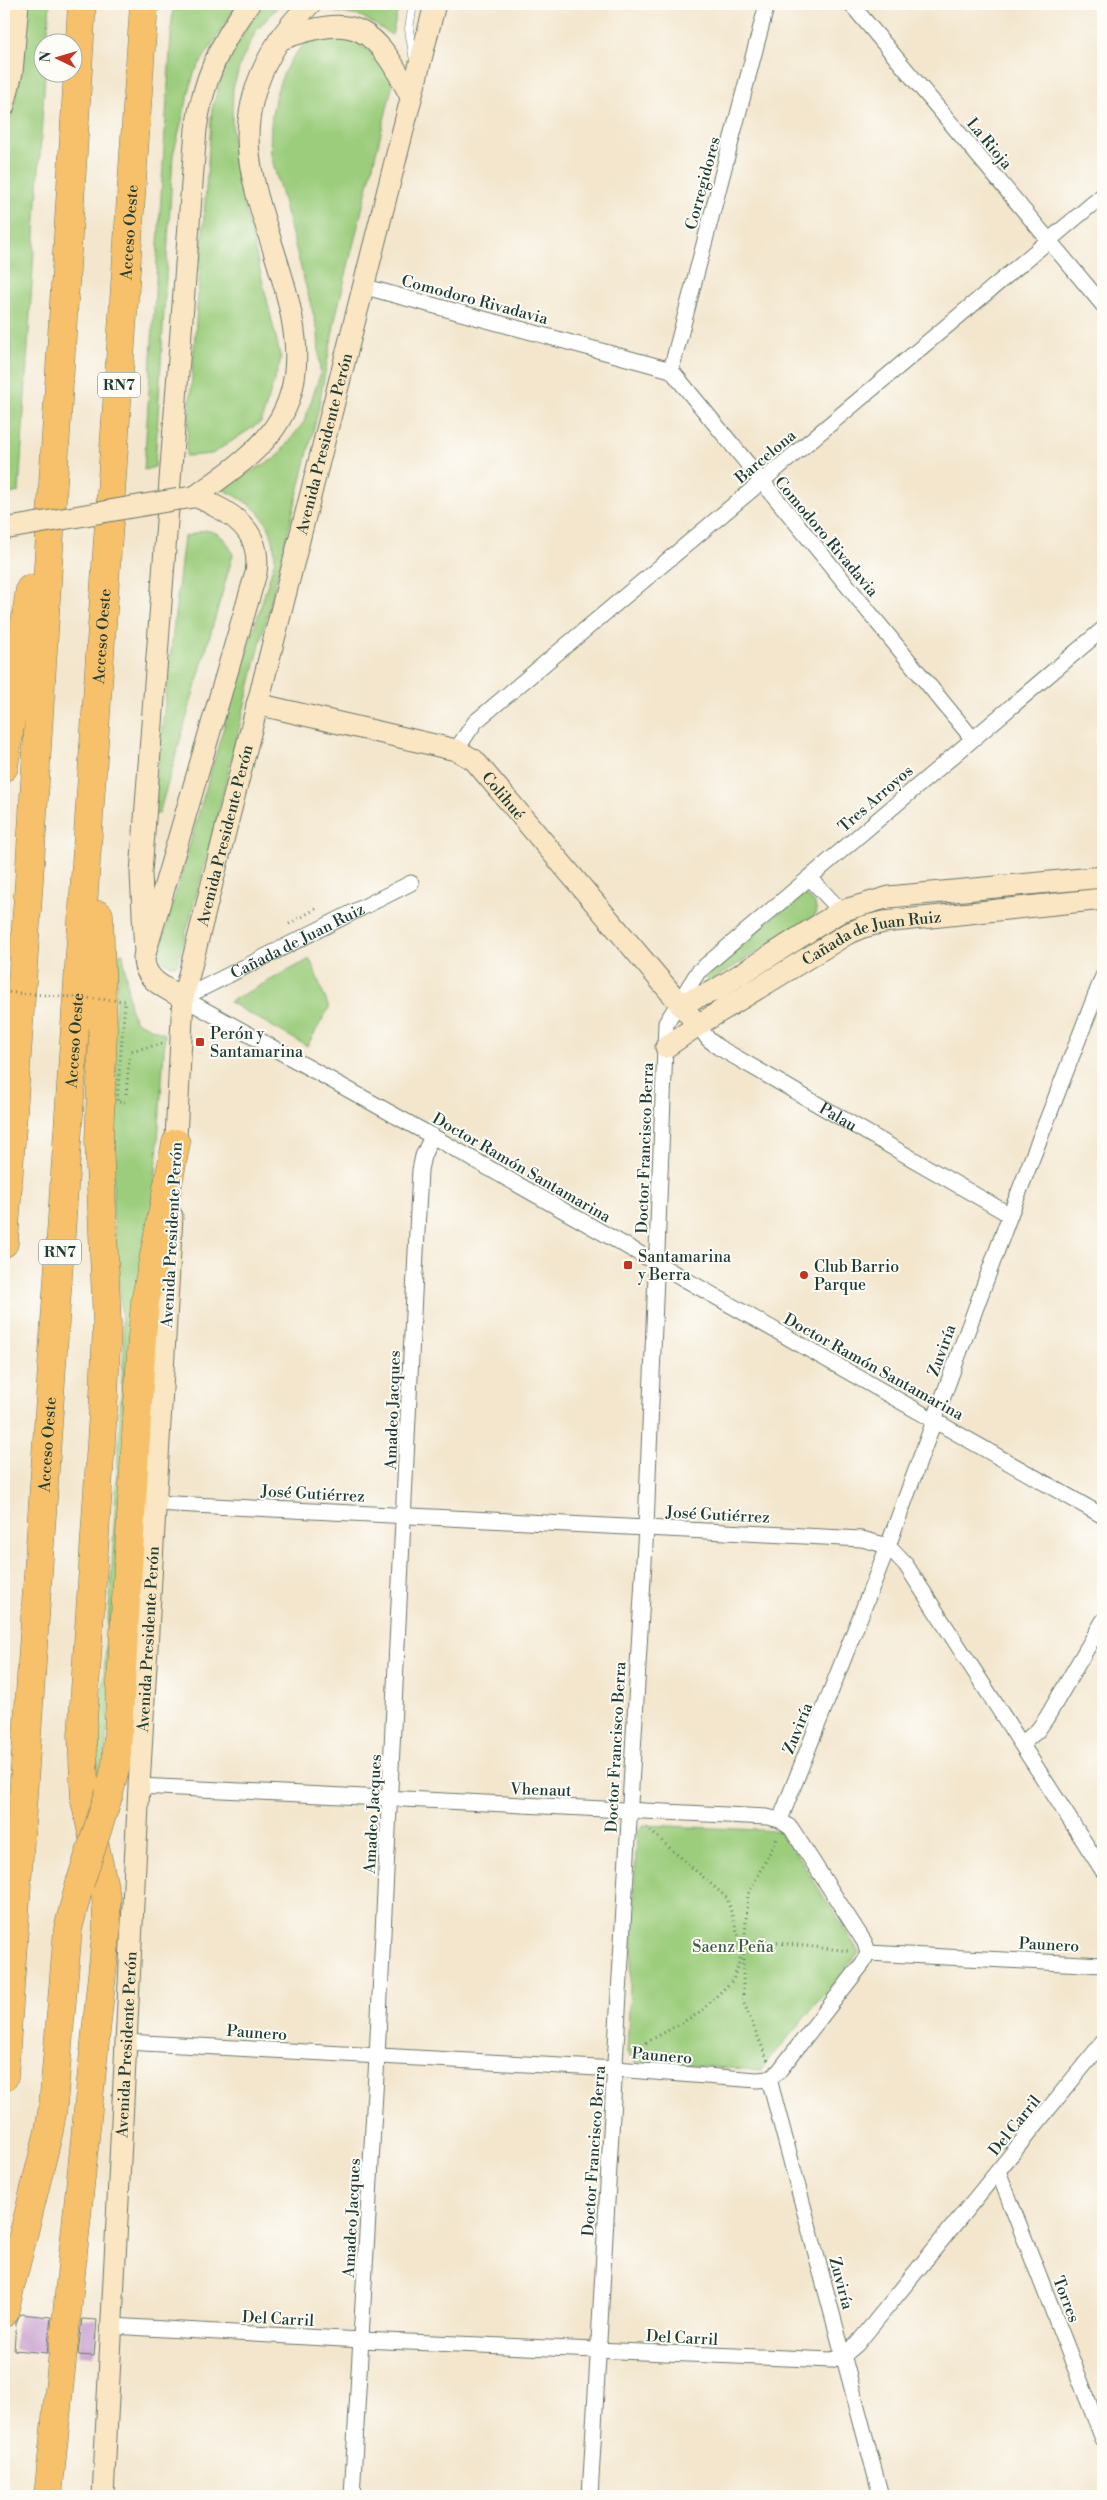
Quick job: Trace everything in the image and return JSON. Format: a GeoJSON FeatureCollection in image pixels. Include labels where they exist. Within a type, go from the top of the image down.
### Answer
{"type":"FeatureCollection","features":[{"type":"Feature","properties":{"kind":"highway"},"geometry":{"type":"LineString","coordinates":[[4,1243],[29,881],[55,424],[82,4]]}},
{"type":"Feature","properties":{"kind":"highway","name":"Acceso Oeste"},"geometry":{"type":"LineString","coordinates":[[4,2077],[144,4]]}},
{"type":"Feature","properties":{"kind":"highway"},"geometry":{"type":"LineString","coordinates":[[4,767],[55,424]]}},
{"type":"Feature","properties":{"kind":"highway"},"geometry":{"type":"LineString","coordinates":[[48,2496],[107,1926],[106,1896],[85,1801],[82,1736],[104,1396],[106,1323],[99,1142],[103,1029],[94,766]]}},
{"type":"Feature","properties":{"kind":"highway"},"geometry":{"type":"LineString","coordinates":[[4,2313],[53,2106],[68,1929],[116,1766],[142,1328],[145,1302],[176,1143]]}},
{"type":"Feature","properties":{"kind":"highway"},"geometry":{"type":"LineString","coordinates":[[64,2335],[66,2496]]}},
{"type":"Feature","properties":{"kind":"main road"},"geometry":{"type":"LineString","coordinates":[[4,106],[12,72],[18,4]]}},
{"type":"Feature","properties":{"kind":"main road"},"geometry":{"type":"LineString","coordinates":[[183,998],[150,977],[144,965],[141,873],[196,129],[202,95],[213,62],[223,42],[249,4]]}},
{"type":"Feature","properties":{"kind":"main road"},"geometry":{"type":"LineString","coordinates":[[4,529],[187,498],[242,461],[268,436],[286,407],[293,380],[296,354],[293,326],[252,169],[248,138],[255,93],[266,65],[279,40],[310,4]]}},
{"type":"Feature","properties":{"kind":"main road","name":"Avenida Presidente Perón"},"geometry":{"type":"LineString","coordinates":[[103,2496],[139,1786],[183,998],[435,4]]}},
{"type":"Feature","properties":{"kind":"main road"},"geometry":{"type":"LineString","coordinates":[[279,40],[332,25],[359,30],[376,42],[414,88]]}},
{"type":"Feature","properties":{"kind":"main road"},"geometry":{"type":"LineString","coordinates":[[145,954],[257,565],[255,544],[246,527],[228,513],[187,498]]}},
{"type":"Feature","properties":{"kind":"main road","name":"Colihué"},"geometry":{"type":"LineString","coordinates":[[257,704],[456,750],[474,760],[679,1004]]}},
{"type":"Feature","properties":{"kind":"main road","name":"Cañada de Juan Ruiz"},"geometry":{"type":"LineString","coordinates":[[679,1004],[714,991],[842,911],[889,897],[1103,876]]}},
{"type":"Feature","properties":{"kind":"main road","name":"Cañada de Juan Ruiz"},"geometry":{"type":"LineString","coordinates":[[666,1047],[698,1025],[848,934],[863,927],[884,922],[1103,900]]}},
{"type":"Feature","properties":{"kind":"main road","name":"Palau"},"geometry":{"type":"LineString","coordinates":[[679,1004],[698,1025]]}},
{"type":"Feature","properties":{"kind":"street","name":"Corregidores"},"geometry":{"type":"LineString","coordinates":[[671,370],[767,4]]}},
{"type":"Feature","properties":{"kind":"street","name":"La Rioja"},"geometry":{"type":"LineString","coordinates":[[851,4],[1103,305]]}},
{"type":"Feature","properties":{"kind":"street","name":"Barcelona"},"geometry":{"type":"LineString","coordinates":[[456,750],[475,722],[1103,195]]}},
{"type":"Feature","properties":{"kind":"street","name":"Comodoro Rivadavia"},"geometry":{"type":"LineString","coordinates":[[362,286],[671,370],[760,482],[972,738]]}},
{"type":"Feature","properties":{"kind":"street","name":"Tres Arroyos"},"geometry":{"type":"LineString","coordinates":[[679,1004],[698,972],[1103,629]]}},
{"type":"Feature","properties":{"kind":"street"},"geometry":{"type":"LineString","coordinates":[[810,877],[842,911]]}},
{"type":"Feature","properties":{"kind":"street","name":"Cañada de Juan Ruiz"},"geometry":{"type":"LineString","coordinates":[[183,998],[411,883]]}},
{"type":"Feature","properties":{"kind":"street","name":"Zuviría"},"geometry":{"type":"LineString","coordinates":[[780,1820],[888,1546],[1010,1215],[1103,976]]}},
{"type":"Feature","properties":{"kind":"street","name":"Doctor Ramón Santamarina"},"geometry":{"type":"LineString","coordinates":[[183,998],[432,1136],[1103,1516]]}},
{"type":"Feature","properties":{"kind":"street","name":"Doctor Francisco Berra"},"geometry":{"type":"LineString","coordinates":[[590,2496],[646,1527],[666,1023],[679,1004]]}},
{"type":"Feature","properties":{"kind":"street","name":"Palau"},"geometry":{"type":"LineString","coordinates":[[698,1025],[708,1039],[718,1047],[1010,1215]]}},
{"type":"Feature","properties":{"kind":"street","name":"Amadeo Jacques"},"geometry":{"type":"LineString","coordinates":[[352,2496],[362,2340],[405,1515],[420,1170],[423,1156],[432,1136]]}},
{"type":"Feature","properties":{"kind":"street","name":"José Gutiérrez"},"geometry":{"type":"LineString","coordinates":[[155,1503],[862,1539],[888,1546]]}},
{"type":"Feature","properties":{"kind":"street"},"geometry":{"type":"LineString","coordinates":[[888,1546],[906,1565],[1023,1743],[1103,1871]]}},
{"type":"Feature","properties":{"kind":"street"},"geometry":{"type":"LineString","coordinates":[[1023,1743],[1038,1730],[1047,1717],[1103,1621]]}},
{"type":"Feature","properties":{"kind":"street","name":"Vhenaut"},"geometry":{"type":"LineString","coordinates":[[139,1786],[390,1800],[767,1817],[780,1820]]}},
{"type":"Feature","properties":{"kind":"street"},"geometry":{"type":"LineString","coordinates":[[767,2072],[779,2071],[863,1963],[868,1953],[865,1943],[792,1828],[780,1820]]}},
{"type":"Feature","properties":{"kind":"street","name":"Paunero"},"geometry":{"type":"LineString","coordinates":[[868,1953],[1103,1965]]}},
{"type":"Feature","properties":{"kind":"street","name":"Paunero"},"geometry":{"type":"LineString","coordinates":[[126,2042],[616,2069],[757,2080],[767,2072]]}},
{"type":"Feature","properties":{"kind":"street","name":"Del Carril"},"geometry":{"type":"LineString","coordinates":[[111,2326],[362,2340],[818,2361],[843,2356],[857,2344],[1103,2042]]}},
{"type":"Feature","properties":{"kind":"street","name":"Zuviría"},"geometry":{"type":"LineString","coordinates":[[767,2072],[881,2496]]}},
{"type":"Feature","properties":{"kind":"street","name":"Torres"},"geometry":{"type":"LineString","coordinates":[[998,2171],[1103,2439]]}},
{"type":"Feature","properties":{"kind":"lane"},"geometry":{"type":"LineString","coordinates":[[413,4],[409,29],[414,88]]}},
{"type":"Feature","properties":{"kind":"path"},"geometry":{"type":"LineString","coordinates":[[4,992],[125,1000],[117,1102],[125,1102],[130,1051],[164,1044],[180,1044]]}},
{"type":"Feature","properties":{"kind":"path"},"geometry":{"type":"LineString","coordinates":[[767,2072],[768,2062],[743,2001],[744,1951],[748,1894],[782,1831],[780,1820]]}},
{"type":"Feature","properties":{"kind":"path"},"geometry":{"type":"LineString","coordinates":[[616,2069],[627,2053],[699,2013],[733,1980],[744,1951],[727,1898],[644,1825],[654,1826]]}},
{"type":"Feature","properties":{"kind":"path"},"geometry":{"type":"LineString","coordinates":[[744,1951],[778,1943],[868,1953]]}},
{"type":"Feature","properties":{"kind":"path"},"geometry":{"type":"LineString","coordinates":[[767,2072],[768,2062],[774,2054]]}},
{"type":"Feature","properties":{"kind":"green space"},"geometry":{"type":"Polygon","coordinates":[[[26,4],[50,4],[48,32],[32,32],[32,82],[44,82],[19,492],[5,495],[11,346],[4,322],[4,129],[15,102],[26,4]]]}},
{"type":"Feature","properties":{"kind":"green space"},"geometry":{"type":"Polygon","coordinates":[[[173,4],[238,4],[194,73],[173,155],[155,467],[144,470],[173,4]]]}},
{"type":"Feature","properties":{"kind":"green space"},"geometry":{"type":"Polygon","coordinates":[[[265,4],[280,4],[256,31],[241,62],[233,88],[232,123],[234,161],[281,359],[261,422],[212,454],[186,456],[212,109],[225,66],[248,26],[265,4]]]}},
{"type":"Feature","properties":{"kind":"green space"},"geometry":{"type":"Polygon","coordinates":[[[337,4],[399,4],[392,35],[361,16],[330,11],[337,4]]]}},
{"type":"Feature","properties":{"kind":"green space"},"geometry":{"type":"Polygon","coordinates":[[[325,37],[346,37],[370,51],[386,66],[393,84],[336,315],[317,416],[210,845],[177,965],[170,965],[161,960],[160,948],[221,736],[275,560],[271,533],[260,515],[253,507],[220,488],[276,458],[304,422],[320,375],[318,332],[271,155],[270,141],[276,94],[288,65],[307,42],[325,37]]]}},
{"type":"Feature","properties":{"kind":"green space"},"geometry":{"type":"Polygon","coordinates":[[[205,530],[220,535],[233,555],[159,814],[152,814],[184,537],[205,530]]]}},
{"type":"Feature","properties":{"kind":"green space"},"geometry":{"type":"Polygon","coordinates":[[[804,895],[812,900],[816,907],[816,913],[812,918],[709,982],[704,977],[798,896],[804,895]]]}},
{"type":"Feature","properties":{"kind":"green space"},"geometry":{"type":"Polygon","coordinates":[[[123,953],[130,1008],[135,1021],[165,1034],[154,1204],[100,1809],[94,1802],[111,1584],[124,1346],[113,1214],[112,1053],[119,954],[123,953]]]}},
{"type":"Feature","properties":{"kind":"green space"},"geometry":{"type":"Polygon","coordinates":[[[310,959],[329,1008],[307,1046],[229,1002],[310,959]]]}},
{"type":"Feature","properties":{"kind":"green space","name":"Saenz Peña"},"geometry":{"type":"Polygon","coordinates":[[[644,1825],[782,1831],[859,1952],[761,2070],[634,2062],[627,2053],[637,1832],[644,1825]]]}},
{"type":"Feature","properties":{"kind":"building"},"geometry":{"type":"Polygon","coordinates":[[[20,2314],[51,2317],[47,2353],[14,2350],[16,2323],[20,2314]]]}},
{"type":"Feature","properties":{"kind":"building"},"geometry":{"type":"Polygon","coordinates":[[[82,2319],[97,2320],[94,2356],[78,2355],[82,2319]]]}},
{"type":"Feature","properties":{"kind":"place","name":"Perón y Santamarina"},"geometry":{"type":"Point","coordinates":[200,1042]}},
{"type":"Feature","properties":{"kind":"place","name":"Santamarina y Berra"},"geometry":{"type":"Point","coordinates":[628,1265]}},
{"type":"Feature","properties":{"kind":"place","name":"Club Barrio Parque"},"geometry":{"type":"Point","coordinates":[804,1275]}}]}
